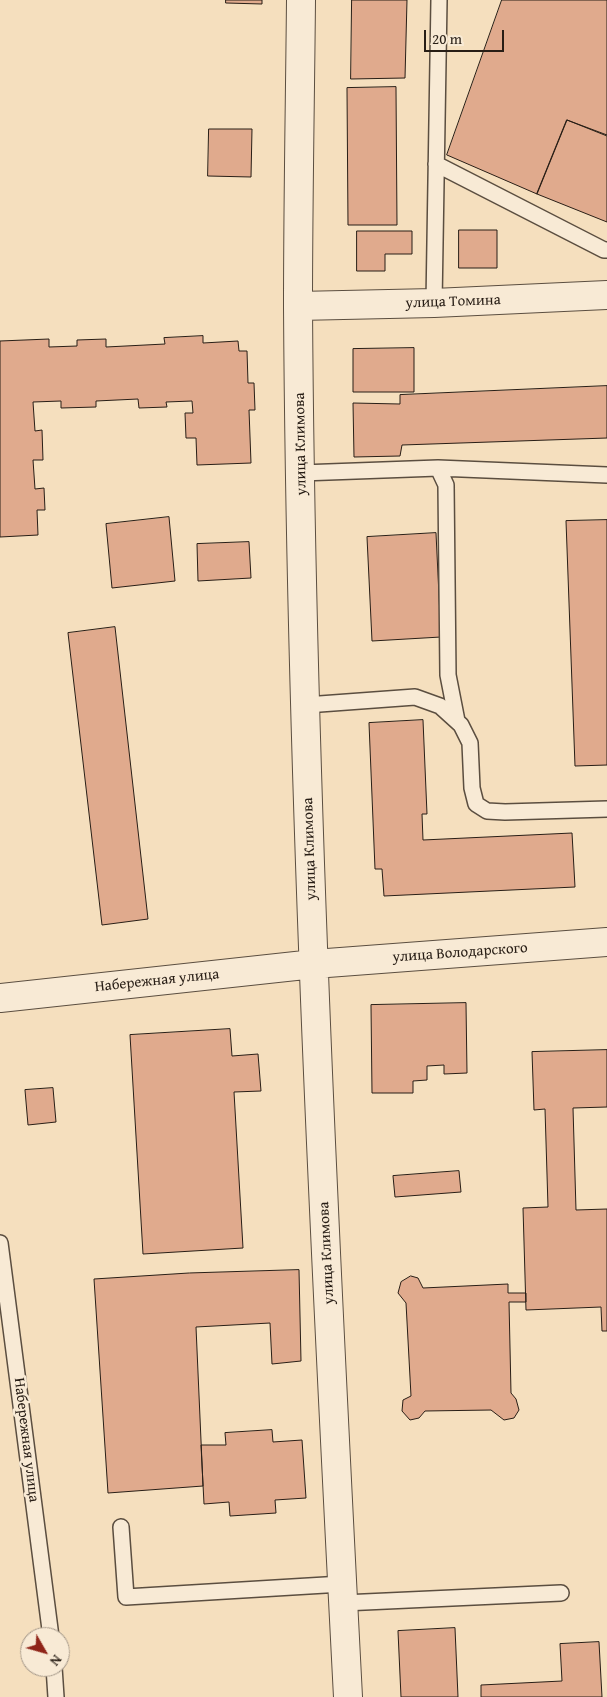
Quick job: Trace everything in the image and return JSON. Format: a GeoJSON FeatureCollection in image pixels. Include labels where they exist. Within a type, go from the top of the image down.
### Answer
{"type":"FeatureCollection","features":[{"type":"Feature","properties":{"kind":"street","name":"улица Климова"},"geometry":{"type":"LineString","coordinates":[[301,0],[298,306],[306,706],[314,964],[348,1697]]}},
{"type":"Feature","properties":{"kind":"street","name":"улица Томина"},"geometry":{"type":"LineString","coordinates":[[298,306],[434,303],[607,295]]}},
{"type":"Feature","properties":{"kind":"street","name":"улица Володарского"},"geometry":{"type":"LineString","coordinates":[[314,964],[607,942]]}},
{"type":"Feature","properties":{"kind":"street","name":"Набережная улица"},"geometry":{"type":"LineString","coordinates":[[0,998],[314,964]]}},
{"type":"Feature","properties":{"kind":"lane"},"geometry":{"type":"LineString","coordinates":[[434,303],[440,0]]}},
{"type":"Feature","properties":{"kind":"lane"},"geometry":{"type":"LineString","coordinates":[[436,164],[607,250]]}},
{"type":"Feature","properties":{"kind":"lane"},"geometry":{"type":"LineString","coordinates":[[438,468],[446,485],[448,675],[457,721]]}},
{"type":"Feature","properties":{"kind":"lane"},"geometry":{"type":"LineString","coordinates":[[301,473],[438,468],[607,475]]}},
{"type":"Feature","properties":{"kind":"lane"},"geometry":{"type":"LineString","coordinates":[[306,706],[415,697],[440,706],[461,725],[470,743],[472,788],[476,804],[487,811],[607,810]]}},
{"type":"Feature","properties":{"kind":"lane","name":"Набережная улица"},"geometry":{"type":"LineString","coordinates":[[0,1243],[50,1627]]}},
{"type":"Feature","properties":{"kind":"lane"},"geometry":{"type":"LineString","coordinates":[[121,1527],[126,1597],[561,1593]]}},
{"type":"Feature","properties":{"kind":"lane"},"geometry":{"type":"LineString","coordinates":[[55,1677],[56,1697]]}},
{"type":"Feature","properties":{"kind":"building"},"geometry":{"type":"Polygon","coordinates":[[[226,0],[262,0],[262,4],[226,3],[226,0]]]}},
{"type":"Feature","properties":{"kind":"building"},"geometry":{"type":"Polygon","coordinates":[[[352,0],[407,0],[405,78],[351,79],[352,0]]]}},
{"type":"Feature","properties":{"kind":"building"},"geometry":{"type":"Polygon","coordinates":[[[502,0],[607,0],[607,135],[567,120],[537,194],[447,155],[502,0]]]}},
{"type":"Feature","properties":{"kind":"building"},"geometry":{"type":"Polygon","coordinates":[[[396,87],[397,225],[348,225],[347,88],[396,87]]]}},
{"type":"Feature","properties":{"kind":"building"},"geometry":{"type":"Polygon","coordinates":[[[567,120],[607,136],[607,222],[537,194],[567,120]]]}},
{"type":"Feature","properties":{"kind":"building"},"geometry":{"type":"Polygon","coordinates":[[[209,129],[252,129],[251,177],[208,176],[209,129]]]}},
{"type":"Feature","properties":{"kind":"building"},"geometry":{"type":"Polygon","coordinates":[[[459,230],[497,230],[497,268],[459,268],[459,230]]]}},
{"type":"Feature","properties":{"kind":"building"},"geometry":{"type":"Polygon","coordinates":[[[357,231],[412,231],[412,254],[385,254],[385,271],[357,271],[357,231]]]}},
{"type":"Feature","properties":{"kind":"building"},"geometry":{"type":"Polygon","coordinates":[[[203,336],[203,343],[238,341],[239,351],[247,351],[248,383],[254,383],[255,410],[249,410],[251,463],[197,465],[196,438],[186,438],[185,413],[193,413],[192,401],[166,402],[167,407],[139,408],[138,399],[96,401],[96,407],[61,408],[61,401],[33,402],[35,431],[42,430],[43,460],[33,460],[35,489],[44,488],[45,510],[37,510],[38,535],[0,537],[0,341],[49,339],[49,347],[77,346],[77,340],[106,339],[106,347],[165,344],[164,338],[203,336]]]}},
{"type":"Feature","properties":{"kind":"building"},"geometry":{"type":"Polygon","coordinates":[[[414,348],[414,392],[353,392],[353,349],[414,348]]]}},
{"type":"Feature","properties":{"kind":"building"},"geometry":{"type":"Polygon","coordinates":[[[607,386],[607,438],[402,445],[400,456],[354,457],[353,403],[400,404],[400,395],[607,386]]]}},
{"type":"Feature","properties":{"kind":"building"},"geometry":{"type":"Polygon","coordinates":[[[169,517],[175,581],[112,588],[106,524],[169,517]]]}},
{"type":"Feature","properties":{"kind":"building"},"geometry":{"type":"Polygon","coordinates":[[[607,520],[607,765],[575,766],[566,521],[607,520]]]}},
{"type":"Feature","properties":{"kind":"building"},"geometry":{"type":"Polygon","coordinates":[[[436,533],[441,637],[372,641],[367,537],[436,533]]]}},
{"type":"Feature","properties":{"kind":"building"},"geometry":{"type":"Polygon","coordinates":[[[249,542],[251,578],[198,581],[197,544],[249,542]]]}},
{"type":"Feature","properties":{"kind":"building"},"geometry":{"type":"Polygon","coordinates":[[[115,627],[148,919],[102,925],[68,633],[115,627]]]}},
{"type":"Feature","properties":{"kind":"building"},"geometry":{"type":"Polygon","coordinates":[[[423,720],[427,814],[422,814],[423,840],[572,833],[575,887],[384,896],[382,869],[375,869],[369,723],[423,720]]]}},
{"type":"Feature","properties":{"kind":"building"},"geometry":{"type":"Polygon","coordinates":[[[466,1003],[467,1073],[444,1074],[444,1065],[427,1066],[427,1080],[413,1081],[413,1093],[372,1093],[371,1005],[466,1003]]]}},
{"type":"Feature","properties":{"kind":"building"},"geometry":{"type":"Polygon","coordinates":[[[230,1029],[232,1056],[258,1054],[261,1091],[234,1092],[243,1248],[143,1254],[130,1035],[230,1029]]]}},
{"type":"Feature","properties":{"kind":"building"},"geometry":{"type":"Polygon","coordinates":[[[607,1050],[607,1107],[573,1108],[576,1210],[607,1209],[607,1331],[602,1331],[601,1307],[526,1310],[523,1208],[548,1207],[545,1109],[534,1110],[532,1052],[607,1050]]]}},
{"type":"Feature","properties":{"kind":"building"},"geometry":{"type":"Polygon","coordinates":[[[53,1088],[56,1122],[28,1125],[25,1090],[53,1088]]]}},
{"type":"Feature","properties":{"kind":"building"},"geometry":{"type":"Polygon","coordinates":[[[459,1171],[461,1192],[395,1197],[393,1176],[459,1171]]]}},
{"type":"Feature","properties":{"kind":"building"},"geometry":{"type":"Polygon","coordinates":[[[299,1270],[301,1361],[272,1364],[270,1323],[196,1327],[203,1486],[108,1493],[94,1279],[189,1273],[299,1270]]]}},
{"type":"Feature","properties":{"kind":"building"},"geometry":{"type":"Polygon","coordinates":[[[411,1276],[418,1278],[423,1288],[508,1284],[508,1293],[526,1293],[526,1302],[509,1302],[511,1393],[516,1399],[519,1410],[514,1418],[504,1420],[491,1410],[425,1411],[419,1418],[410,1420],[402,1411],[403,1400],[411,1396],[406,1303],[398,1293],[401,1282],[411,1276]]]}},
{"type":"Feature","properties":{"kind":"building"},"geometry":{"type":"Polygon","coordinates":[[[272,1430],[273,1442],[302,1440],[306,1498],[275,1500],[276,1513],[230,1516],[229,1502],[204,1504],[201,1445],[226,1445],[225,1433],[272,1430]]]}},
{"type":"Feature","properties":{"kind":"building"},"geometry":{"type":"Polygon","coordinates":[[[455,1628],[458,1697],[401,1697],[398,1631],[455,1628]]]}},
{"type":"Feature","properties":{"kind":"building"},"geometry":{"type":"Polygon","coordinates":[[[599,1642],[602,1697],[481,1697],[481,1685],[562,1681],[560,1644],[599,1642]]]}}]}
